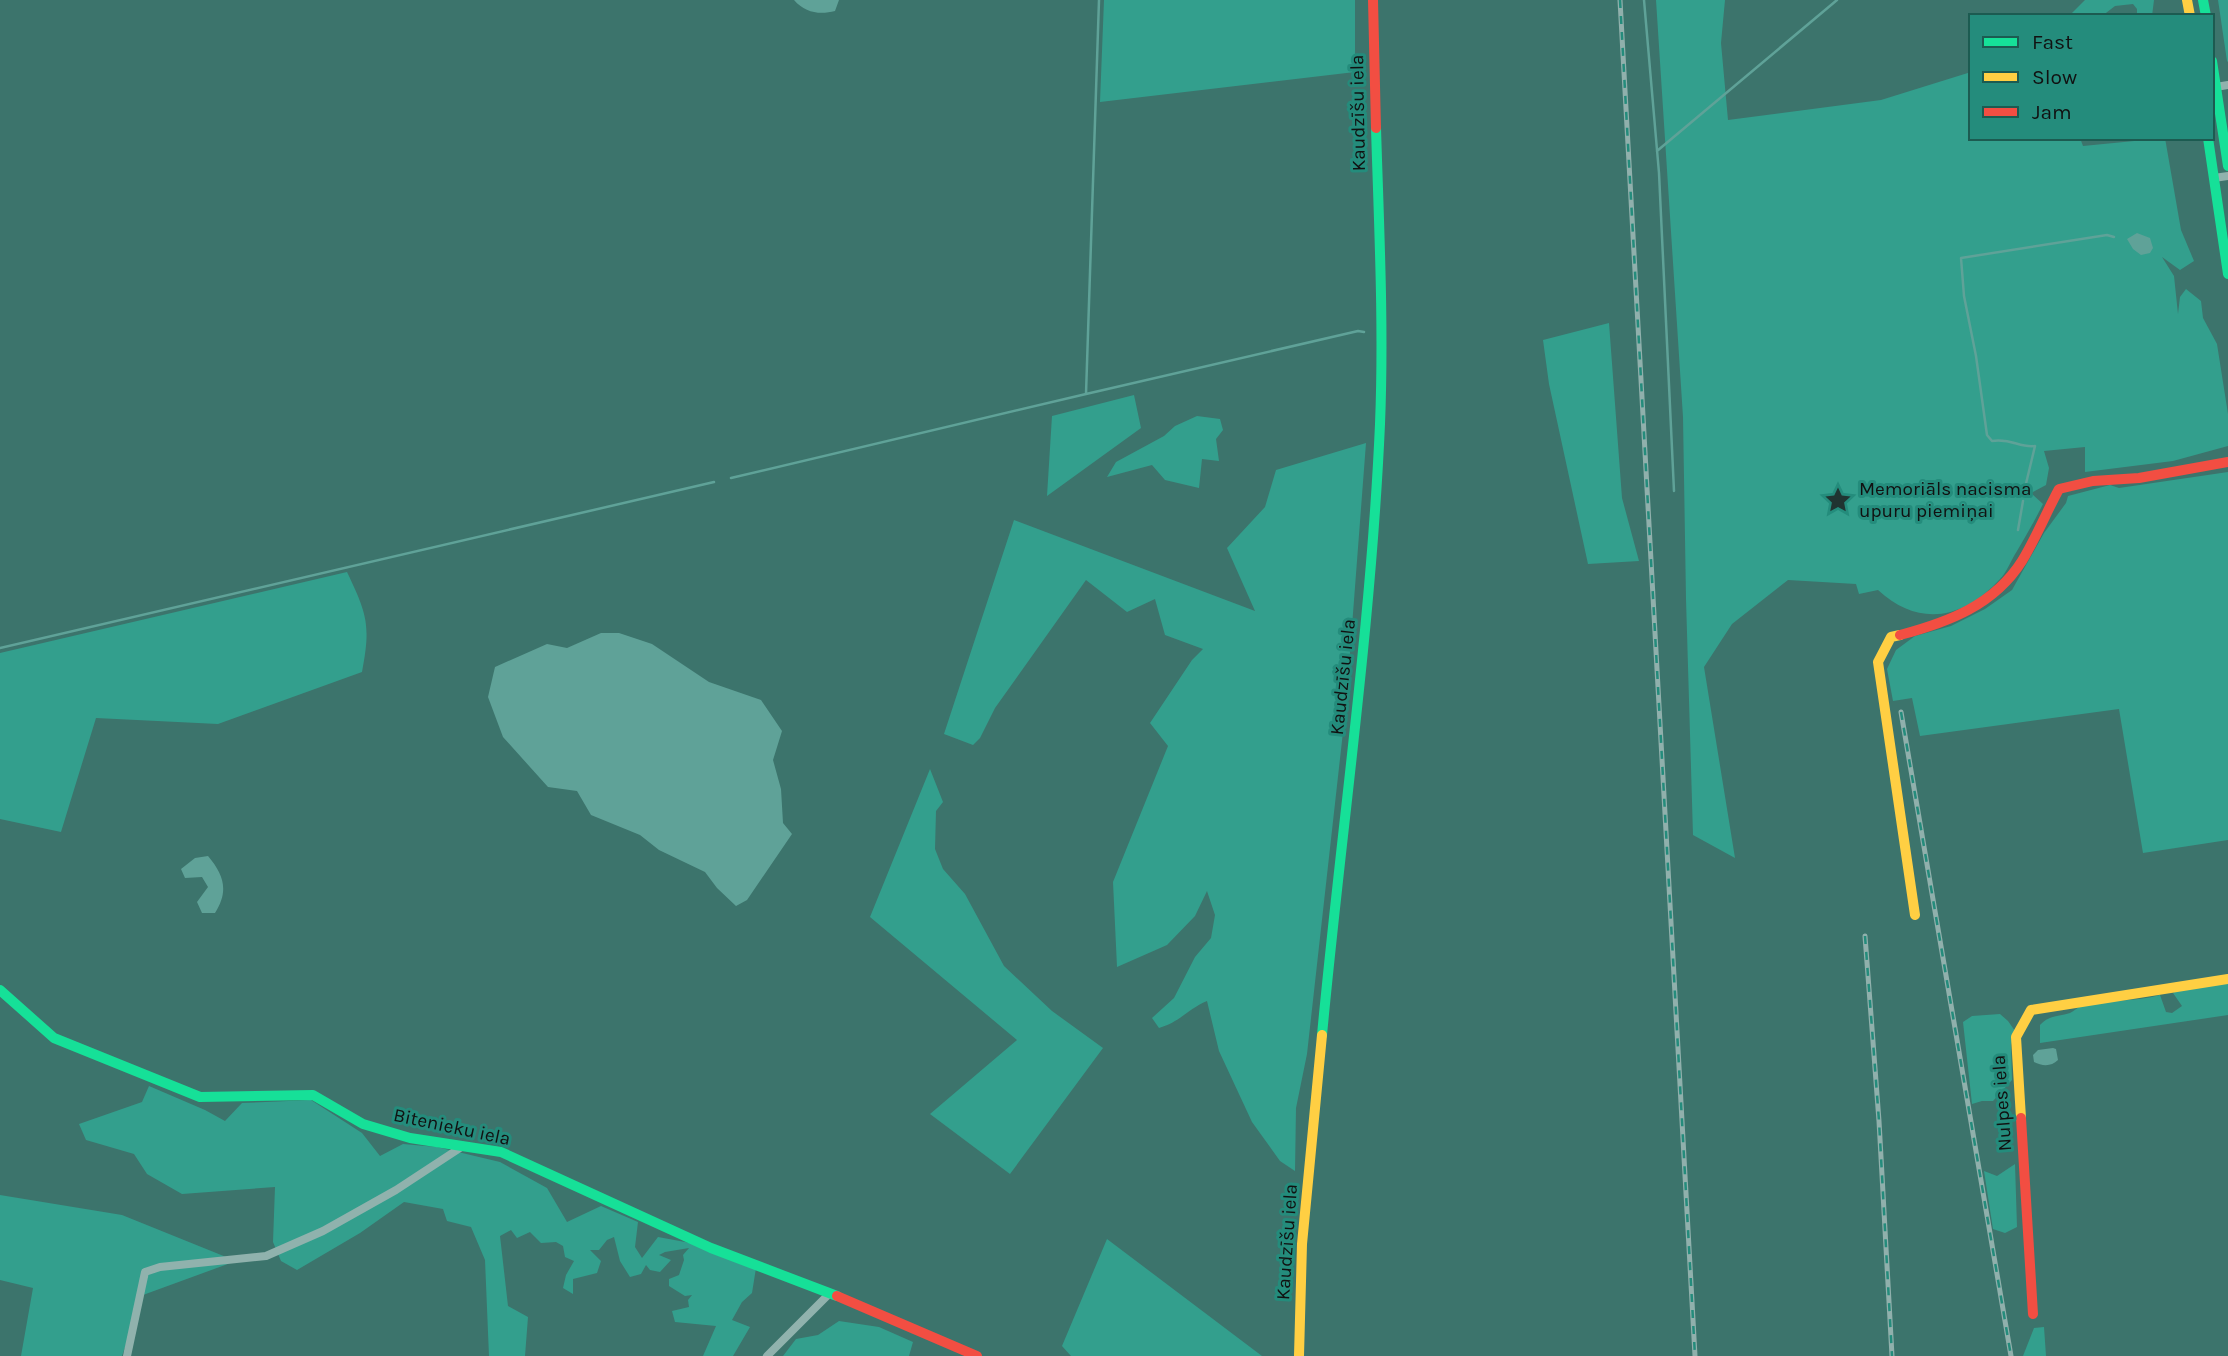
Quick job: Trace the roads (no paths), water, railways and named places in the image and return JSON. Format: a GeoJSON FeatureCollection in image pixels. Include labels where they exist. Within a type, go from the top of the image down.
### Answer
{"type":"FeatureCollection","features":[{"type":"Feature","properties":{"kind":"main road","name":"Kaudzīšu iela"},"geometry":{"type":"LineString","coordinates":[[1300,1356],[1302,1244],[1323,1021],[1365,648],[1380,426],[1382,362],[1373,0]]}},
{"type":"Feature","properties":{"kind":"main road"},"geometry":{"type":"LineString","coordinates":[[2214,68],[2219,86],[2228,166]]}},
{"type":"Feature","properties":{"kind":"main road"},"geometry":{"type":"LineString","coordinates":[[2208,140],[2228,274]]}},
{"type":"Feature","properties":{"kind":"main road"},"geometry":{"type":"LineString","coordinates":[[1915,915],[1878,662],[1891,637],[1962,617],[1992,597],[2017,569],[2059,489],[2093,481],[2139,478],[2228,462]]}},
{"type":"Feature","properties":{"kind":"main road","name":"Nulpes iela"},"geometry":{"type":"LineString","coordinates":[[2034,1314],[2016,1037],[2031,1010],[2228,979]]}},
{"type":"Feature","properties":{"kind":"main road","name":"Bitenieku iela"},"geometry":{"type":"LineString","coordinates":[[0,990],[54,1038],[200,1097],[313,1095],[363,1124],[410,1138],[501,1152],[711,1248],[830,1293],[977,1356]]}},
{"type":"Feature","properties":{"kind":"street"},"geometry":{"type":"LineString","coordinates":[[2214,178],[2228,176]]}},
{"type":"Feature","properties":{"kind":"street"},"geometry":{"type":"LineString","coordinates":[[127,1356],[145,1272],[160,1267],[267,1256],[323,1231],[396,1190],[463,1146]]}},
{"type":"Feature","properties":{"kind":"street"},"geometry":{"type":"LineString","coordinates":[[767,1356],[830,1293]]}},
{"type":"Feature","properties":{"kind":"waterway"},"geometry":{"type":"LineString","coordinates":[[731,478],[1086,394],[1099,0]]}},
{"type":"Feature","properties":{"kind":"waterway"},"geometry":{"type":"LineString","coordinates":[[1644,0],[1659,173],[1674,491]]}},
{"type":"Feature","properties":{"kind":"waterway"},"geometry":{"type":"LineString","coordinates":[[1657,151],[1837,0]]}},
{"type":"Feature","properties":{"kind":"waterway"},"geometry":{"type":"LineString","coordinates":[[2024,492],[2035,446],[1992,441],[1987,435],[1964,296],[1961,258],[2107,235],[2114,237]]}},
{"type":"Feature","properties":{"kind":"waterway"},"geometry":{"type":"LineString","coordinates":[[1086,394],[1358,331],[1364,332]]}},
{"type":"Feature","properties":{"kind":"waterway"},"geometry":{"type":"LineString","coordinates":[[0,648],[714,482]]}},
{"type":"Feature","properties":{"kind":"waterway"},"geometry":{"type":"LineString","coordinates":[[2018,530],[2023,501]]}},
{"type":"Feature","properties":{"kind":"railway"},"geometry":{"type":"LineString","coordinates":[[1620,0],[1695,1356]]}},
{"type":"Feature","properties":{"kind":"railway"},"geometry":{"type":"LineString","coordinates":[[1901,712],[2011,1356]]}},
{"type":"Feature","properties":{"kind":"railway"},"geometry":{"type":"LineString","coordinates":[[1865,936],[1879,1121],[1892,1356]]}},
{"type":"Feature","properties":{"kind":"place","name":"Memoriāls nacisma upuru piemiņai"},"geometry":{"type":"Point","coordinates":[1838,500]}}]}
